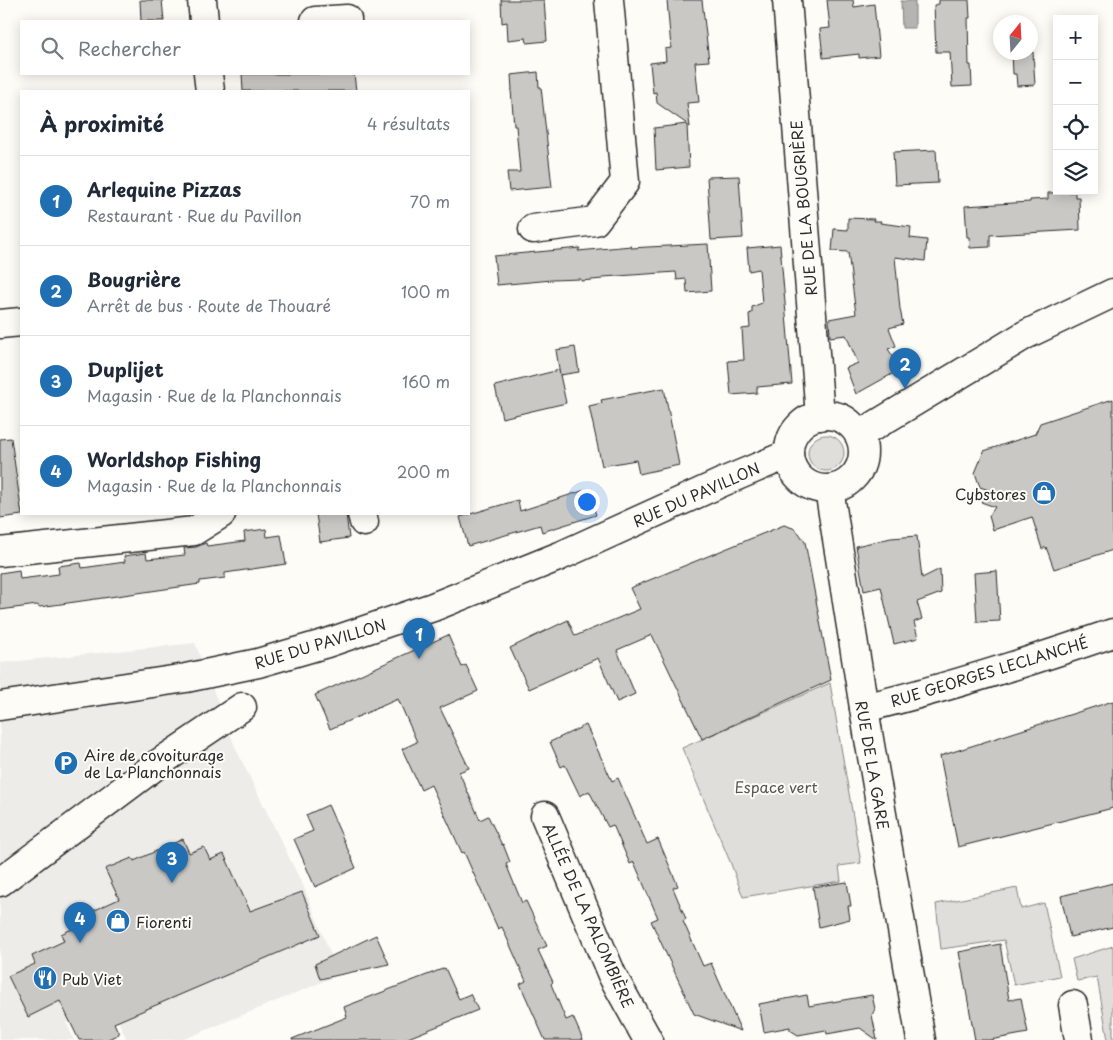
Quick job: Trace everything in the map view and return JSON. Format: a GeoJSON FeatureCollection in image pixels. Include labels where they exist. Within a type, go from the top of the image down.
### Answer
{"type":"FeatureCollection","features":[{"type":"Feature","properties":{"kind":"street"},"geometry":{"type":"LineString","coordinates":[[202,0],[204,20]]}},
{"type":"Feature","properties":{"kind":"street"},"geometry":{"type":"LineString","coordinates":[[533,229],[595,221],[625,182],[609,0]]}},
{"type":"Feature","properties":{"kind":"street","name":"RUE DE LA BOUGRIÈRE"},"geometry":{"type":"LineString","coordinates":[[787,0],[820,416]]}},
{"type":"Feature","properties":{"kind":"street"},"geometry":{"type":"LineString","coordinates":[[331,20],[347,20]]}},
{"type":"Feature","properties":{"kind":"street"},"geometry":{"type":"LineString","coordinates":[[208,75],[210,90]]}},
{"type":"Feature","properties":{"kind":"street"},"geometry":{"type":"LineString","coordinates":[[859,435],[1025,335],[1113,294]]}},
{"type":"Feature","properties":{"kind":"street"},"geometry":{"type":"LineString","coordinates":[[0,324],[20,322]]}},
{"type":"Feature","properties":{"kind":"street"},"geometry":{"type":"LineString","coordinates":[[832,415],[852,425],[859,435],[863,444],[864,455],[859,470],[849,482],[840,487],[829,489],[817,488],[807,484],[798,476],[792,466],[789,454],[790,444],[794,434],[801,425],[810,419],[832,415]]}},
{"type":"Feature","properties":{"kind":"street","name":"RUE DU PAVILLON"},"geometry":{"type":"LineString","coordinates":[[0,706],[213,672],[258,663],[327,644],[432,607],[560,556],[789,454]]}},
{"type":"Feature","properties":{"kind":"street","name":"RUE DE LA GARE"},"geometry":{"type":"LineString","coordinates":[[829,489],[864,708],[921,1040]]}},
{"type":"Feature","properties":{"kind":"street"},"geometry":{"type":"LineString","coordinates":[[0,552],[194,530],[219,515]]}},
{"type":"Feature","properties":{"kind":"street","name":"RUE GEORGES LECLANCHÉ"},"geometry":{"type":"LineString","coordinates":[[864,708],[898,700],[1113,633]]}},
{"type":"Feature","properties":{"kind":"street"},"geometry":{"type":"LineString","coordinates":[[0,882],[159,763],[242,708]]}},
{"type":"Feature","properties":{"kind":"street","name":"ALLÉE DE LA PALOMBIÈRE"},"geometry":{"type":"LineString","coordinates":[[545,816],[612,975],[648,1040]]}},
{"type":"Feature","properties":{"kind":"street"},"geometry":{"type":"LineString","coordinates":[[1073,1004],[1079,1040]]}},
{"type":"Feature","properties":{"kind":"shaded area"},"geometry":{"type":"Polygon","coordinates":[[[901,1],[915,1],[915,28],[902,28],[901,1]]]}},
{"type":"Feature","properties":{"kind":"shaded area"},"geometry":{"type":"Polygon","coordinates":[[[195,643],[236,749],[305,890],[339,975],[182,1040],[127,1040],[110,1003],[66,1022],[74,1040],[0,1040],[0,663],[195,643]]]}},
{"type":"Feature","properties":{"kind":"green space"},"geometry":{"type":"Polygon","coordinates":[[[826,435],[833,436],[839,440],[843,446],[843,460],[839,466],[833,470],[826,471],[819,470],[813,466],[809,460],[808,453],[809,446],[813,440],[819,436],[826,435]]]}},
{"type":"Feature","properties":{"kind":"green space","name":"Espace vert"},"geometry":{"type":"Polygon","coordinates":[[[830,683],[861,863],[839,866],[841,881],[743,897],[682,748],[830,683]]]}},
{"type":"Feature","properties":{"kind":"green space"},"geometry":{"type":"Polygon","coordinates":[[[1017,888],[1021,909],[1044,903],[1060,976],[1014,985],[1004,940],[941,949],[936,904],[1017,888]]]}},
{"type":"Feature","properties":{"kind":"green space"},"geometry":{"type":"Polygon","coordinates":[[[1113,946],[1113,1040],[1108,1040],[1097,977],[1077,981],[1072,959],[1113,946]]]}},
{"type":"Feature","properties":{"kind":"building"},"geometry":{"type":"Polygon","coordinates":[[[140,0],[162,0],[164,20],[141,20],[140,0]]]}},
{"type":"Feature","properties":{"kind":"building"},"geometry":{"type":"Polygon","coordinates":[[[501,0],[544,0],[547,41],[527,43],[526,38],[508,40],[507,22],[502,23],[501,0]]]}},
{"type":"Feature","properties":{"kind":"building"},"geometry":{"type":"Polygon","coordinates":[[[667,0],[702,0],[709,61],[695,62],[699,102],[687,103],[690,127],[687,125],[689,167],[656,170],[654,128],[687,124],[657,103],[656,92],[653,93],[650,63],[666,61],[665,49],[671,48],[667,0]]]}},
{"type":"Feature","properties":{"kind":"building"},"geometry":{"type":"Polygon","coordinates":[[[827,0],[853,0],[854,7],[874,4],[879,56],[859,58],[859,54],[823,58],[820,29],[830,28],[827,0]]]}},
{"type":"Feature","properties":{"kind":"building"},"geometry":{"type":"Polygon","coordinates":[[[939,0],[969,0],[969,65],[971,65],[972,86],[952,87],[950,52],[936,52],[934,5],[939,4],[939,0]]]}},
{"type":"Feature","properties":{"kind":"building"},"geometry":{"type":"Polygon","coordinates":[[[1012,60],[1033,60],[1035,85],[1017,86],[1016,74],[1013,74],[1012,60]]]}},
{"type":"Feature","properties":{"kind":"building"},"geometry":{"type":"Polygon","coordinates":[[[538,72],[552,187],[509,191],[507,172],[520,172],[516,126],[514,126],[511,75],[538,72]]]}},
{"type":"Feature","properties":{"kind":"building"},"geometry":{"type":"Polygon","coordinates":[[[242,75],[354,75],[356,90],[243,90],[242,75]]]}},
{"type":"Feature","properties":{"kind":"building"},"geometry":{"type":"Polygon","coordinates":[[[936,150],[938,183],[895,185],[893,152],[936,150]]]}},
{"type":"Feature","properties":{"kind":"building"},"geometry":{"type":"Polygon","coordinates":[[[739,176],[743,238],[711,240],[707,177],[739,176]]]}},
{"type":"Feature","properties":{"kind":"building"},"geometry":{"type":"Polygon","coordinates":[[[1048,193],[1079,197],[1080,230],[990,235],[990,247],[970,248],[969,237],[967,237],[965,206],[1030,202],[1030,200],[1048,199],[1048,193]]]}},
{"type":"Feature","properties":{"kind":"building"},"geometry":{"type":"Polygon","coordinates":[[[848,218],[874,219],[873,221],[881,221],[880,223],[911,227],[910,238],[927,240],[925,261],[895,257],[903,324],[889,328],[896,346],[888,349],[901,369],[856,394],[846,368],[858,363],[846,335],[830,337],[829,319],[856,314],[848,252],[832,251],[834,229],[848,230],[848,218]]]}},
{"type":"Feature","properties":{"kind":"building"},"geometry":{"type":"Polygon","coordinates":[[[708,244],[711,291],[687,293],[686,279],[677,280],[676,272],[603,277],[603,279],[581,281],[581,279],[552,280],[497,285],[494,256],[580,248],[578,251],[631,246],[631,248],[708,244]]]}},
{"type":"Feature","properties":{"kind":"building"},"geometry":{"type":"Polygon","coordinates":[[[780,245],[792,384],[757,387],[757,393],[731,395],[728,361],[744,360],[742,329],[750,328],[749,314],[752,313],[752,307],[762,303],[759,269],[749,271],[747,248],[780,245]]]}},
{"type":"Feature","properties":{"kind":"building"},"geometry":{"type":"Polygon","coordinates":[[[575,347],[579,372],[560,375],[556,350],[575,347]]]}},
{"type":"Feature","properties":{"kind":"building"},"geometry":{"type":"Polygon","coordinates":[[[559,370],[566,403],[502,418],[495,386],[559,370]]]}},
{"type":"Feature","properties":{"kind":"building"},"geometry":{"type":"Polygon","coordinates":[[[664,388],[679,465],[639,474],[636,460],[602,466],[589,406],[602,403],[601,400],[664,388]]]}},
{"type":"Feature","properties":{"kind":"building","name":"Cybstores"},"geometry":{"type":"Polygon","coordinates":[[[1113,399],[1113,550],[1054,569],[1046,547],[1042,549],[1032,517],[993,530],[989,516],[995,507],[981,502],[989,490],[980,487],[975,473],[984,451],[1035,434],[1040,423],[1113,399]]]}},
{"type":"Feature","properties":{"kind":"building"},"geometry":{"type":"Polygon","coordinates":[[[11,438],[20,501],[20,515],[22,515],[0,518],[0,439],[11,438]]]}},
{"type":"Feature","properties":{"kind":"building"},"geometry":{"type":"Polygon","coordinates":[[[588,489],[596,515],[542,532],[540,525],[468,546],[460,517],[518,500],[520,511],[588,489]]]}},
{"type":"Feature","properties":{"kind":"building"},"geometry":{"type":"Polygon","coordinates":[[[316,515],[346,515],[349,538],[320,542],[316,515]]]}},
{"type":"Feature","properties":{"kind":"building"},"geometry":{"type":"Polygon","coordinates":[[[784,525],[793,528],[805,542],[831,680],[702,739],[652,635],[617,650],[635,694],[617,702],[598,658],[529,689],[510,648],[568,620],[575,636],[640,609],[630,588],[784,525]]]}},
{"type":"Feature","properties":{"kind":"building"},"geometry":{"type":"Polygon","coordinates":[[[266,529],[267,537],[281,535],[286,564],[225,573],[225,578],[200,581],[200,584],[40,607],[37,605],[0,610],[0,573],[19,570],[20,579],[59,574],[58,566],[81,563],[82,568],[125,562],[124,556],[146,553],[147,559],[185,555],[184,548],[196,547],[206,543],[207,546],[245,541],[244,532],[266,529]]]}},
{"type":"Feature","properties":{"kind":"building"},"geometry":{"type":"Polygon","coordinates":[[[917,536],[922,578],[940,569],[941,593],[917,602],[922,619],[914,622],[918,638],[894,644],[881,587],[864,591],[856,546],[891,538],[917,536]]]}},
{"type":"Feature","properties":{"kind":"building"},"geometry":{"type":"Polygon","coordinates":[[[997,571],[1000,621],[977,622],[974,573],[997,571]]]}},
{"type":"Feature","properties":{"kind":"building"},"geometry":{"type":"Polygon","coordinates":[[[448,635],[462,667],[466,665],[478,691],[440,708],[469,768],[459,772],[480,820],[488,816],[503,844],[510,862],[506,864],[522,903],[526,901],[547,946],[538,950],[553,982],[551,984],[566,1020],[573,1017],[583,1040],[545,1040],[520,984],[526,981],[502,927],[498,929],[464,852],[462,853],[431,785],[421,790],[402,749],[417,742],[398,699],[330,729],[315,695],[448,635]]]}},
{"type":"Feature","properties":{"kind":"building"},"geometry":{"type":"Polygon","coordinates":[[[1113,701],[1113,808],[958,847],[940,756],[1113,701]]]}},
{"type":"Feature","properties":{"kind":"building"},"geometry":{"type":"Polygon","coordinates":[[[586,725],[612,781],[618,778],[647,844],[658,839],[678,886],[673,888],[686,919],[683,921],[703,966],[711,963],[741,1031],[694,1014],[651,921],[658,918],[634,862],[630,864],[613,825],[608,827],[589,791],[580,796],[565,765],[561,767],[550,742],[586,725]]]}},
{"type":"Feature","properties":{"kind":"building"},"geometry":{"type":"Polygon","coordinates":[[[328,805],[356,868],[315,887],[294,839],[313,831],[306,815],[328,805]]]}},
{"type":"Feature","properties":{"kind":"building"},"geometry":{"type":"Polygon","coordinates":[[[183,839],[189,853],[204,847],[210,860],[224,854],[250,911],[302,892],[320,935],[114,1023],[119,1034],[106,1040],[79,1040],[60,1001],[28,1017],[8,976],[35,964],[32,956],[64,941],[61,934],[83,924],[80,917],[119,899],[105,869],[132,858],[134,861],[183,839]]]}},
{"type":"Feature","properties":{"kind":"building"},"geometry":{"type":"Polygon","coordinates":[[[847,882],[851,906],[848,906],[850,919],[819,927],[813,887],[847,882]]]}},
{"type":"Feature","properties":{"kind":"building"},"geometry":{"type":"Polygon","coordinates":[[[1113,883],[1113,927],[1070,937],[1061,896],[1113,883]]]}},
{"type":"Feature","properties":{"kind":"building"},"geometry":{"type":"Polygon","coordinates":[[[376,935],[389,964],[320,979],[315,964],[376,935]]]}},
{"type":"Feature","properties":{"kind":"building"},"geometry":{"type":"Polygon","coordinates":[[[1000,944],[1009,1000],[1021,998],[1028,1033],[990,1040],[975,1040],[959,952],[1000,944]]]}},
{"type":"Feature","properties":{"kind":"building"},"geometry":{"type":"Polygon","coordinates":[[[445,968],[459,999],[470,994],[478,1010],[403,1040],[292,1040],[347,1017],[344,1007],[445,968]]]}},
{"type":"Feature","properties":{"kind":"building"},"geometry":{"type":"Polygon","coordinates":[[[807,995],[809,1006],[872,995],[875,1009],[872,1015],[877,1040],[860,1028],[827,1034],[826,1030],[798,1035],[790,1030],[790,1027],[764,1032],[759,1004],[807,995]]]}},
{"type":"Feature","properties":{"kind":"place","name":"Bougrière"},"geometry":{"type":"Point","coordinates":[905,389]}},
{"type":"Feature","properties":{"kind":"place","name":"Cybstores"},"geometry":{"type":"Point","coordinates":[1044,493]}},
{"type":"Feature","properties":{"kind":"place","name":"Arlequine Pizzas"},"geometry":{"type":"Point","coordinates":[419,659]}},
{"type":"Feature","properties":{"kind":"place","name":"Aire de covoiturage de La Planchonnais"},"geometry":{"type":"Point","coordinates":[66,763]}},
{"type":"Feature","properties":{"kind":"place","name":"Duplijet"},"geometry":{"type":"Point","coordinates":[172,883]}},
{"type":"Feature","properties":{"kind":"place","name":"Fiorenti"},"geometry":{"type":"Point","coordinates":[118,921]}},
{"type":"Feature","properties":{"kind":"place","name":"Worldshop Fishing"},"geometry":{"type":"Point","coordinates":[80,943]}},
{"type":"Feature","properties":{"kind":"place","name":"Pub Viet"},"geometry":{"type":"Point","coordinates":[45,978]}}]}
